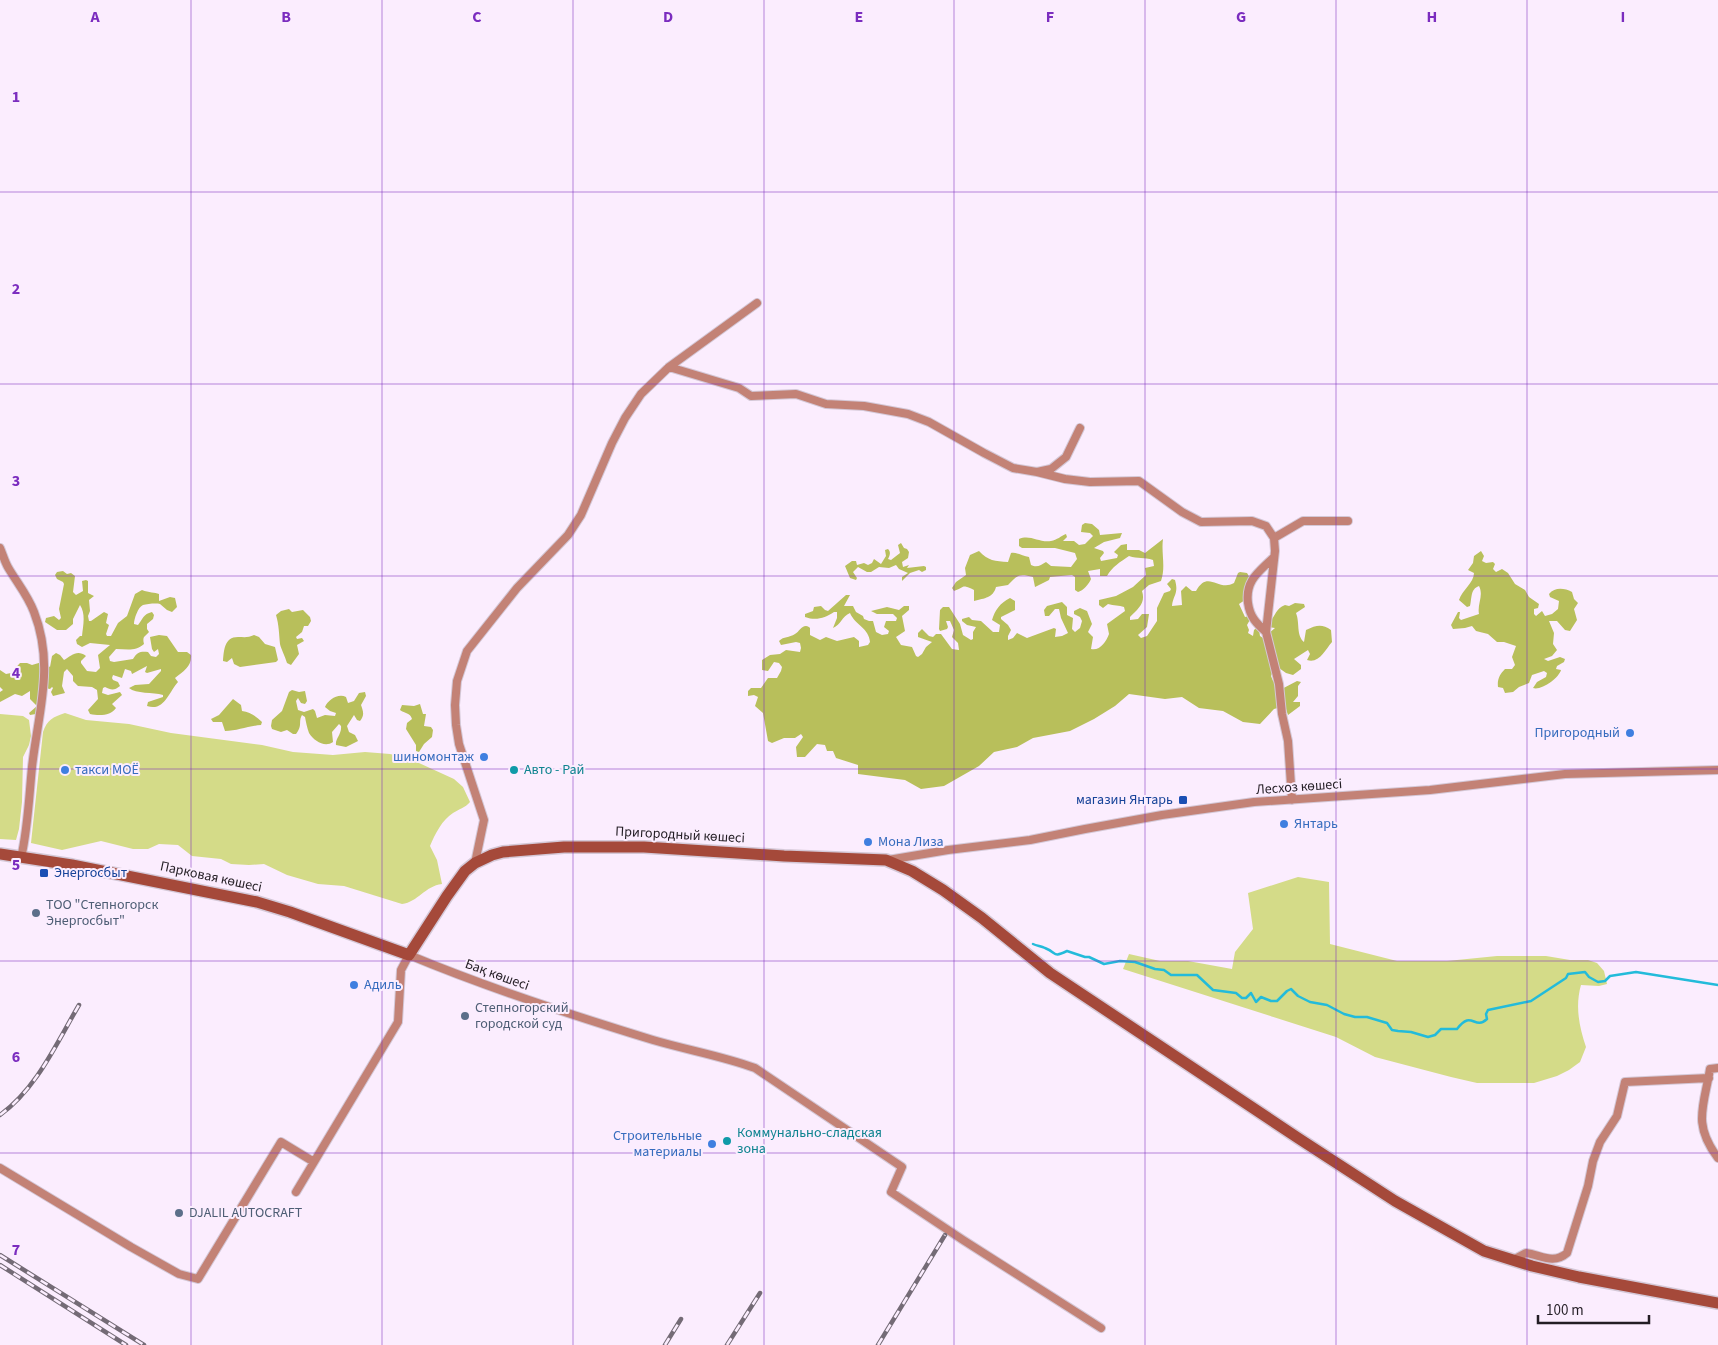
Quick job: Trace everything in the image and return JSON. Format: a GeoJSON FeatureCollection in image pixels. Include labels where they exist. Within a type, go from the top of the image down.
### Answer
{"type":"FeatureCollection","features":[{"type":"Feature","properties":{"kind":"street"},"geometry":{"type":"LineString","coordinates":[[296,1192],[398,1022],[401,970],[409,955],[457,881],[475,863],[484,820],[459,744],[456,725],[457,681],[467,651],[517,588],[568,535],[581,514],[624,418],[641,394],[669,367],[757,304]]}},
{"type":"Feature","properties":{"kind":"street"},"geometry":{"type":"LineString","coordinates":[[669,367],[738,388],[751,396],[796,394],[826,404],[864,406],[908,414],[929,422],[1013,468],[1065,479],[1090,482],[1139,481],[1182,512],[1201,522],[1252,521],[1266,526],[1274,538],[1274,557],[1266,632],[1274,656],[1282,714],[1288,741],[1292,800]]}},
{"type":"Feature","properties":{"kind":"street"},"geometry":{"type":"LineString","coordinates":[[1037,472],[1051,469],[1066,457],[1080,428]]}},
{"type":"Feature","properties":{"kind":"street"},"geometry":{"type":"LineString","coordinates":[[1274,538],[1303,521],[1348,521]]}},
{"type":"Feature","properties":{"kind":"street"},"geometry":{"type":"LineString","coordinates":[[0,548],[8,568],[25,591],[35,613],[45,656],[42,704],[32,764],[27,821],[21,858]]}},
{"type":"Feature","properties":{"kind":"street"},"geometry":{"type":"LineString","coordinates":[[1266,632],[1253,620],[1247,590],[1253,579],[1274,557]]}},
{"type":"Feature","properties":{"kind":"street","name":"Лесхоз көшесі"},"geometry":{"type":"LineString","coordinates":[[886,860],[1030,840],[1162,815],[1254,802],[1430,790],[1565,774],[1718,770]]}},
{"type":"Feature","properties":{"kind":"street","name":"Пригородный көшесі"},"geometry":{"type":"LineString","coordinates":[[475,863],[492,854],[503,852],[606,846],[886,860],[912,870],[943,890],[982,918],[1050,973],[1298,1138],[1387,1196],[1484,1251],[1579,1277],[1666,1295],[1718,1303]]}},
{"type":"Feature","properties":{"kind":"street","name":"Парковая көшесі"},"geometry":{"type":"LineString","coordinates":[[0,854],[72,865],[257,902],[409,955]]}},
{"type":"Feature","properties":{"kind":"street","name":"Бақ көшесі"},"geometry":{"type":"LineString","coordinates":[[409,955],[578,1016],[655,1040],[729,1058],[755,1068],[902,1167],[891,1192],[1101,1328]]}},
{"type":"Feature","properties":{"kind":"street"},"geometry":{"type":"LineString","coordinates":[[1718,1068],[1710,1069],[1701,1118],[1702,1129],[1718,1158]]}},
{"type":"Feature","properties":{"kind":"street"},"geometry":{"type":"LineString","coordinates":[[1513,1260],[1526,1253],[1554,1260],[1562,1258],[1567,1254],[1588,1186],[1593,1162],[1600,1142],[1617,1116],[1625,1082],[1709,1078]]}},
{"type":"Feature","properties":{"kind":"street"},"geometry":{"type":"LineString","coordinates":[[0,1168],[179,1274],[198,1279],[281,1142],[314,1162]]}},
{"type":"Feature","properties":{"kind":"green space"},"geometry":{"type":"Polygon","coordinates":[[[1085,523],[1092,524],[1099,530],[1100,535],[1122,533],[1120,538],[1104,542],[1094,548],[1103,551],[1104,553],[1100,558],[1101,561],[1117,558],[1118,555],[1114,552],[1121,545],[1127,544],[1127,550],[1139,550],[1145,553],[1163,539],[1161,581],[1149,585],[1142,591],[1142,602],[1130,617],[1130,620],[1138,619],[1142,614],[1149,614],[1147,627],[1138,635],[1141,638],[1147,636],[1157,621],[1157,608],[1164,593],[1170,591],[1171,589],[1167,584],[1172,579],[1175,580],[1176,591],[1172,606],[1182,605],[1181,591],[1186,586],[1192,591],[1196,591],[1200,585],[1209,581],[1228,585],[1234,583],[1238,573],[1247,573],[1250,578],[1245,600],[1239,604],[1245,617],[1249,616],[1251,618],[1247,625],[1248,633],[1253,636],[1254,630],[1257,627],[1260,636],[1263,638],[1275,628],[1268,627],[1269,622],[1279,608],[1295,603],[1304,604],[1305,607],[1296,613],[1299,632],[1304,642],[1306,630],[1322,626],[1331,630],[1332,642],[1321,656],[1315,660],[1307,660],[1310,654],[1308,650],[1294,659],[1301,665],[1301,669],[1293,675],[1279,668],[1273,671],[1271,676],[1273,681],[1278,684],[1276,692],[1297,681],[1301,682],[1298,686],[1298,696],[1293,702],[1300,702],[1300,706],[1288,715],[1285,706],[1274,709],[1260,724],[1243,722],[1223,711],[1199,708],[1182,697],[1165,699],[1129,694],[1115,706],[1070,731],[1033,738],[1017,747],[994,752],[979,766],[944,786],[921,789],[905,780],[858,774],[858,765],[836,758],[833,751],[827,751],[825,745],[817,744],[805,757],[797,757],[796,747],[803,737],[801,734],[795,738],[784,738],[772,743],[768,741],[763,713],[755,706],[758,697],[754,695],[748,696],[748,691],[751,688],[761,688],[768,678],[777,678],[782,667],[779,663],[774,662],[768,671],[762,670],[762,660],[770,655],[780,654],[786,650],[800,652],[800,643],[781,645],[779,641],[793,635],[806,626],[810,628],[810,635],[820,640],[826,637],[837,641],[854,637],[859,641],[859,647],[868,645],[870,642],[867,633],[850,613],[833,628],[837,612],[820,618],[805,617],[805,614],[813,611],[814,607],[821,606],[828,611],[846,595],[850,595],[844,606],[853,606],[856,612],[863,616],[864,619],[873,621],[876,632],[882,635],[888,634],[889,631],[884,627],[886,621],[896,621],[897,618],[893,614],[877,614],[871,611],[887,607],[899,610],[904,606],[909,606],[909,610],[902,616],[905,631],[896,637],[901,645],[912,647],[918,657],[932,642],[918,637],[918,633],[922,629],[929,636],[933,637],[936,634],[941,634],[952,649],[959,650],[958,643],[952,637],[954,630],[950,621],[946,621],[947,629],[940,631],[939,629],[940,610],[943,607],[949,607],[960,624],[963,635],[971,640],[973,639],[973,632],[976,627],[967,625],[962,619],[969,617],[972,620],[981,621],[993,632],[999,632],[1000,625],[992,620],[998,607],[1010,598],[1015,601],[1015,610],[1001,617],[1011,630],[1008,640],[1017,633],[1027,638],[1054,628],[1056,629],[1055,637],[1068,633],[1059,609],[1055,609],[1049,616],[1045,616],[1044,610],[1047,606],[1062,602],[1067,607],[1067,615],[1073,618],[1072,629],[1075,632],[1080,628],[1082,621],[1080,617],[1074,614],[1074,611],[1080,608],[1087,611],[1092,624],[1088,632],[1093,637],[1091,649],[1100,647],[1109,634],[1107,624],[1125,611],[1124,607],[1108,604],[1103,608],[1099,605],[1099,600],[1116,596],[1133,587],[1146,575],[1145,568],[1154,566],[1153,560],[1129,556],[1114,567],[1107,576],[1100,576],[1100,569],[1088,571],[1091,579],[1084,589],[1078,592],[1075,590],[1075,577],[1072,575],[1050,577],[1049,580],[1035,587],[1033,577],[1021,575],[1008,585],[996,587],[995,591],[988,597],[974,601],[974,590],[964,587],[954,591],[952,588],[956,582],[966,575],[965,568],[970,555],[979,551],[995,561],[1008,562],[1011,553],[1013,553],[1029,557],[1033,566],[1039,566],[1046,562],[1051,566],[1071,567],[1077,559],[1075,553],[1055,548],[1022,548],[1019,546],[1019,539],[1027,537],[1051,541],[1066,534],[1067,537],[1063,541],[1074,541],[1079,545],[1085,544],[1093,536],[1090,533],[1081,532],[1082,525],[1085,523]]]}},
{"type":"Feature","properties":{"kind":"green space"},"geometry":{"type":"Polygon","coordinates":[[[901,543],[909,552],[908,558],[902,562],[903,567],[909,565],[907,568],[924,566],[926,570],[910,573],[902,581],[902,577],[908,573],[899,569],[896,565],[889,568],[879,567],[871,572],[858,567],[853,572],[857,578],[856,580],[850,578],[845,566],[852,561],[856,561],[857,565],[864,563],[868,565],[874,559],[881,564],[886,556],[885,550],[889,550],[888,559],[891,560],[900,553],[898,545],[901,543]]]}},
{"type":"Feature","properties":{"kind":"green space"},"geometry":{"type":"Polygon","coordinates":[[[1481,551],[1484,556],[1482,561],[1486,563],[1493,562],[1495,564],[1493,569],[1496,572],[1502,569],[1508,573],[1515,584],[1525,590],[1529,597],[1539,604],[1538,608],[1534,609],[1536,616],[1542,611],[1545,616],[1552,614],[1558,609],[1559,601],[1550,597],[1549,594],[1557,589],[1572,592],[1574,599],[1578,603],[1574,609],[1577,620],[1570,631],[1565,630],[1557,621],[1549,621],[1554,633],[1553,644],[1557,650],[1552,656],[1544,659],[1548,661],[1560,657],[1565,659],[1564,662],[1557,666],[1556,669],[1561,670],[1560,673],[1545,686],[1533,688],[1537,682],[1546,677],[1547,673],[1544,671],[1532,675],[1529,683],[1513,692],[1505,693],[1503,688],[1498,687],[1498,679],[1505,669],[1512,669],[1515,665],[1512,657],[1516,646],[1497,642],[1488,634],[1476,631],[1472,626],[1453,629],[1451,625],[1458,612],[1460,612],[1459,618],[1461,620],[1479,614],[1481,593],[1479,586],[1474,589],[1470,606],[1467,607],[1459,600],[1473,577],[1474,573],[1468,570],[1473,563],[1474,556],[1481,551]]]}},
{"type":"Feature","properties":{"kind":"green space"},"geometry":{"type":"Polygon","coordinates":[[[63,571],[75,576],[73,592],[76,595],[83,591],[82,581],[88,581],[88,593],[94,596],[89,600],[89,621],[104,612],[108,614],[106,623],[109,625],[107,636],[111,636],[118,623],[127,616],[135,594],[142,590],[159,594],[159,601],[170,597],[175,598],[177,607],[172,612],[160,604],[141,606],[134,624],[138,625],[145,615],[149,613],[152,612],[154,615],[153,619],[147,624],[149,632],[144,638],[144,644],[134,649],[116,649],[109,657],[110,661],[114,662],[133,659],[139,652],[148,652],[151,656],[156,657],[159,654],[158,649],[154,652],[150,637],[159,635],[167,636],[178,652],[187,652],[191,655],[189,665],[175,678],[178,682],[162,704],[153,707],[147,706],[148,702],[163,697],[163,695],[136,691],[129,688],[135,685],[149,684],[161,671],[161,669],[147,673],[145,672],[147,666],[132,674],[131,671],[125,669],[122,678],[113,675],[113,680],[118,682],[120,686],[112,690],[105,687],[102,693],[108,695],[120,692],[122,695],[112,704],[116,708],[114,711],[108,714],[90,714],[88,710],[98,699],[97,690],[92,687],[78,686],[67,669],[64,672],[62,686],[65,693],[53,696],[51,692],[52,687],[50,689],[41,687],[38,690],[41,696],[36,714],[30,715],[29,713],[37,706],[30,699],[30,691],[22,696],[15,694],[0,702],[0,692],[3,690],[0,687],[0,670],[6,674],[11,673],[20,663],[32,665],[42,662],[50,667],[52,656],[56,653],[64,660],[80,653],[86,656],[81,663],[87,671],[96,672],[100,668],[98,655],[110,645],[90,643],[82,647],[77,644],[76,640],[82,636],[84,616],[80,605],[73,619],[73,624],[66,630],[57,630],[45,622],[46,618],[54,616],[59,620],[61,618],[59,609],[64,584],[55,575],[57,572],[63,571]]]}},
{"type":"Feature","properties":{"kind":"green space"},"geometry":{"type":"Polygon","coordinates":[[[289,609],[292,612],[303,610],[310,617],[311,621],[308,626],[304,626],[302,632],[296,637],[297,639],[302,638],[304,641],[297,645],[299,654],[291,665],[287,663],[281,646],[276,615],[281,611],[289,609]]]}},
{"type":"Feature","properties":{"kind":"green space"},"geometry":{"type":"Polygon","coordinates":[[[254,635],[259,637],[265,644],[275,647],[278,660],[276,662],[240,667],[234,664],[232,658],[227,662],[223,661],[226,645],[230,639],[254,635]]]}},
{"type":"Feature","properties":{"kind":"green space"},"geometry":{"type":"Polygon","coordinates":[[[292,690],[305,691],[307,701],[305,704],[301,703],[298,698],[296,701],[298,710],[304,712],[313,709],[317,718],[325,715],[335,716],[336,713],[325,707],[334,698],[346,697],[348,703],[354,701],[359,693],[365,692],[366,696],[361,705],[362,719],[360,721],[357,720],[354,715],[347,726],[349,732],[355,735],[358,741],[346,747],[336,745],[341,729],[339,724],[332,732],[333,742],[330,744],[320,743],[309,733],[305,717],[302,715],[296,734],[287,730],[281,732],[272,729],[272,720],[282,711],[289,692],[292,690]]]}},
{"type":"Feature","properties":{"kind":"green space"},"geometry":{"type":"Polygon","coordinates":[[[233,699],[241,705],[242,711],[250,713],[260,720],[262,722],[261,725],[225,731],[222,722],[213,722],[211,719],[219,715],[233,699]]]}},
{"type":"Feature","properties":{"kind":"green space"},"geometry":{"type":"Polygon","coordinates":[[[420,704],[423,714],[426,714],[424,726],[431,727],[433,730],[432,737],[419,752],[416,751],[416,745],[406,729],[407,723],[412,719],[409,714],[400,710],[402,705],[414,706],[420,704]]]}},
{"type":"Feature","properties":{"kind":"green space"},"geometry":{"type":"Polygon","coordinates":[[[65,713],[86,720],[129,724],[171,733],[262,745],[293,752],[333,755],[365,752],[390,754],[408,758],[454,779],[463,787],[470,802],[445,819],[430,846],[437,860],[442,884],[436,885],[408,903],[402,904],[344,886],[318,884],[287,875],[264,864],[231,864],[221,859],[192,856],[178,845],[159,844],[148,849],[133,849],[101,841],[62,850],[31,843],[43,732],[51,720],[65,713]]]}},
{"type":"Feature","properties":{"kind":"green space"},"geometry":{"type":"Polygon","coordinates":[[[0,714],[23,716],[29,720],[31,736],[23,757],[22,802],[16,840],[0,839],[0,714]]]}},
{"type":"Feature","properties":{"kind":"green space"},"geometry":{"type":"Polygon","coordinates":[[[1298,877],[1329,882],[1330,944],[1397,961],[1447,961],[1497,956],[1546,956],[1570,960],[1588,960],[1597,963],[1604,971],[1607,984],[1599,986],[1581,985],[1578,1001],[1579,1016],[1586,1047],[1580,1062],[1557,1076],[1534,1083],[1477,1083],[1375,1057],[1336,1037],[1123,969],[1129,954],[1160,961],[1188,961],[1232,969],[1235,952],[1253,929],[1248,893],[1298,877]]]}},
{"type":"Feature","properties":{"kind":"waterway"},"geometry":{"type":"LineString","coordinates":[[1033,944],[1055,954],[1067,951],[1089,957],[1104,964],[1120,961],[1135,962],[1164,970],[1171,975],[1197,975],[1213,990],[1236,993],[1242,998],[1246,998],[1251,993],[1256,1002],[1261,997],[1277,1001],[1291,989],[1298,996],[1310,1002],[1327,1005],[1344,1014],[1355,1017],[1367,1017],[1387,1023],[1392,1030],[1411,1032],[1428,1037],[1435,1035],[1441,1029],[1457,1029],[1466,1021],[1483,1022],[1487,1019],[1486,1014],[1488,1010],[1531,1001],[1566,978],[1568,974],[1585,972],[1589,977],[1598,982],[1605,981],[1610,976],[1636,972],[1718,985]]}},
{"type":"Feature","properties":{"kind":"railway"},"geometry":{"type":"LineString","coordinates":[[0,1115],[25,1092],[35,1079],[54,1050],[79,1005]]}},
{"type":"Feature","properties":{"kind":"railway"},"geometry":{"type":"LineString","coordinates":[[878,1345],[945,1235]]}},
{"type":"Feature","properties":{"kind":"railway"},"geometry":{"type":"LineString","coordinates":[[0,1255],[144,1345]]}},
{"type":"Feature","properties":{"kind":"railway"},"geometry":{"type":"LineString","coordinates":[[0,1265],[126,1345]]}},
{"type":"Feature","properties":{"kind":"railway"},"geometry":{"type":"LineString","coordinates":[[727,1345],[760,1293]]}},
{"type":"Feature","properties":{"kind":"railway"},"geometry":{"type":"LineString","coordinates":[[665,1345],[681,1319]]}},
{"type":"Feature","properties":{"kind":"place","name":"Пригородный"},"geometry":{"type":"Point","coordinates":[1630,733]}},
{"type":"Feature","properties":{"kind":"place","name":"шиномонтаж"},"geometry":{"type":"Point","coordinates":[484,757]}},
{"type":"Feature","properties":{"kind":"place","name":"такси МОЁ"},"geometry":{"type":"Point","coordinates":[65,770]}},
{"type":"Feature","properties":{"kind":"place","name":"Авто - Рай"},"geometry":{"type":"Point","coordinates":[514,770]}},
{"type":"Feature","properties":{"kind":"place","name":"магазин Янтарь"},"geometry":{"type":"Point","coordinates":[1183,800]}},
{"type":"Feature","properties":{"kind":"place","name":"Янтарь"},"geometry":{"type":"Point","coordinates":[1284,824]}},
{"type":"Feature","properties":{"kind":"place","name":"Мона Лиза"},"geometry":{"type":"Point","coordinates":[868,842]}},
{"type":"Feature","properties":{"kind":"place","name":"Энергосбыт"},"geometry":{"type":"Point","coordinates":[44,873]}},
{"type":"Feature","properties":{"kind":"place","name":"ТОО \"Степногорск Энергосбыт\""},"geometry":{"type":"Point","coordinates":[36,913]}},
{"type":"Feature","properties":{"kind":"place","name":"Адиль"},"geometry":{"type":"Point","coordinates":[354,985]}},
{"type":"Feature","properties":{"kind":"place","name":"Степногорский городской суд"},"geometry":{"type":"Point","coordinates":[465,1016]}},
{"type":"Feature","properties":{"kind":"place","name":"Коммунально-сладская зона"},"geometry":{"type":"Point","coordinates":[727,1141]}},
{"type":"Feature","properties":{"kind":"place","name":"Строительные материалы"},"geometry":{"type":"Point","coordinates":[712,1144]}},
{"type":"Feature","properties":{"kind":"place","name":"DJALIL AUTOCRAFT"},"geometry":{"type":"Point","coordinates":[179,1213]}}]}
